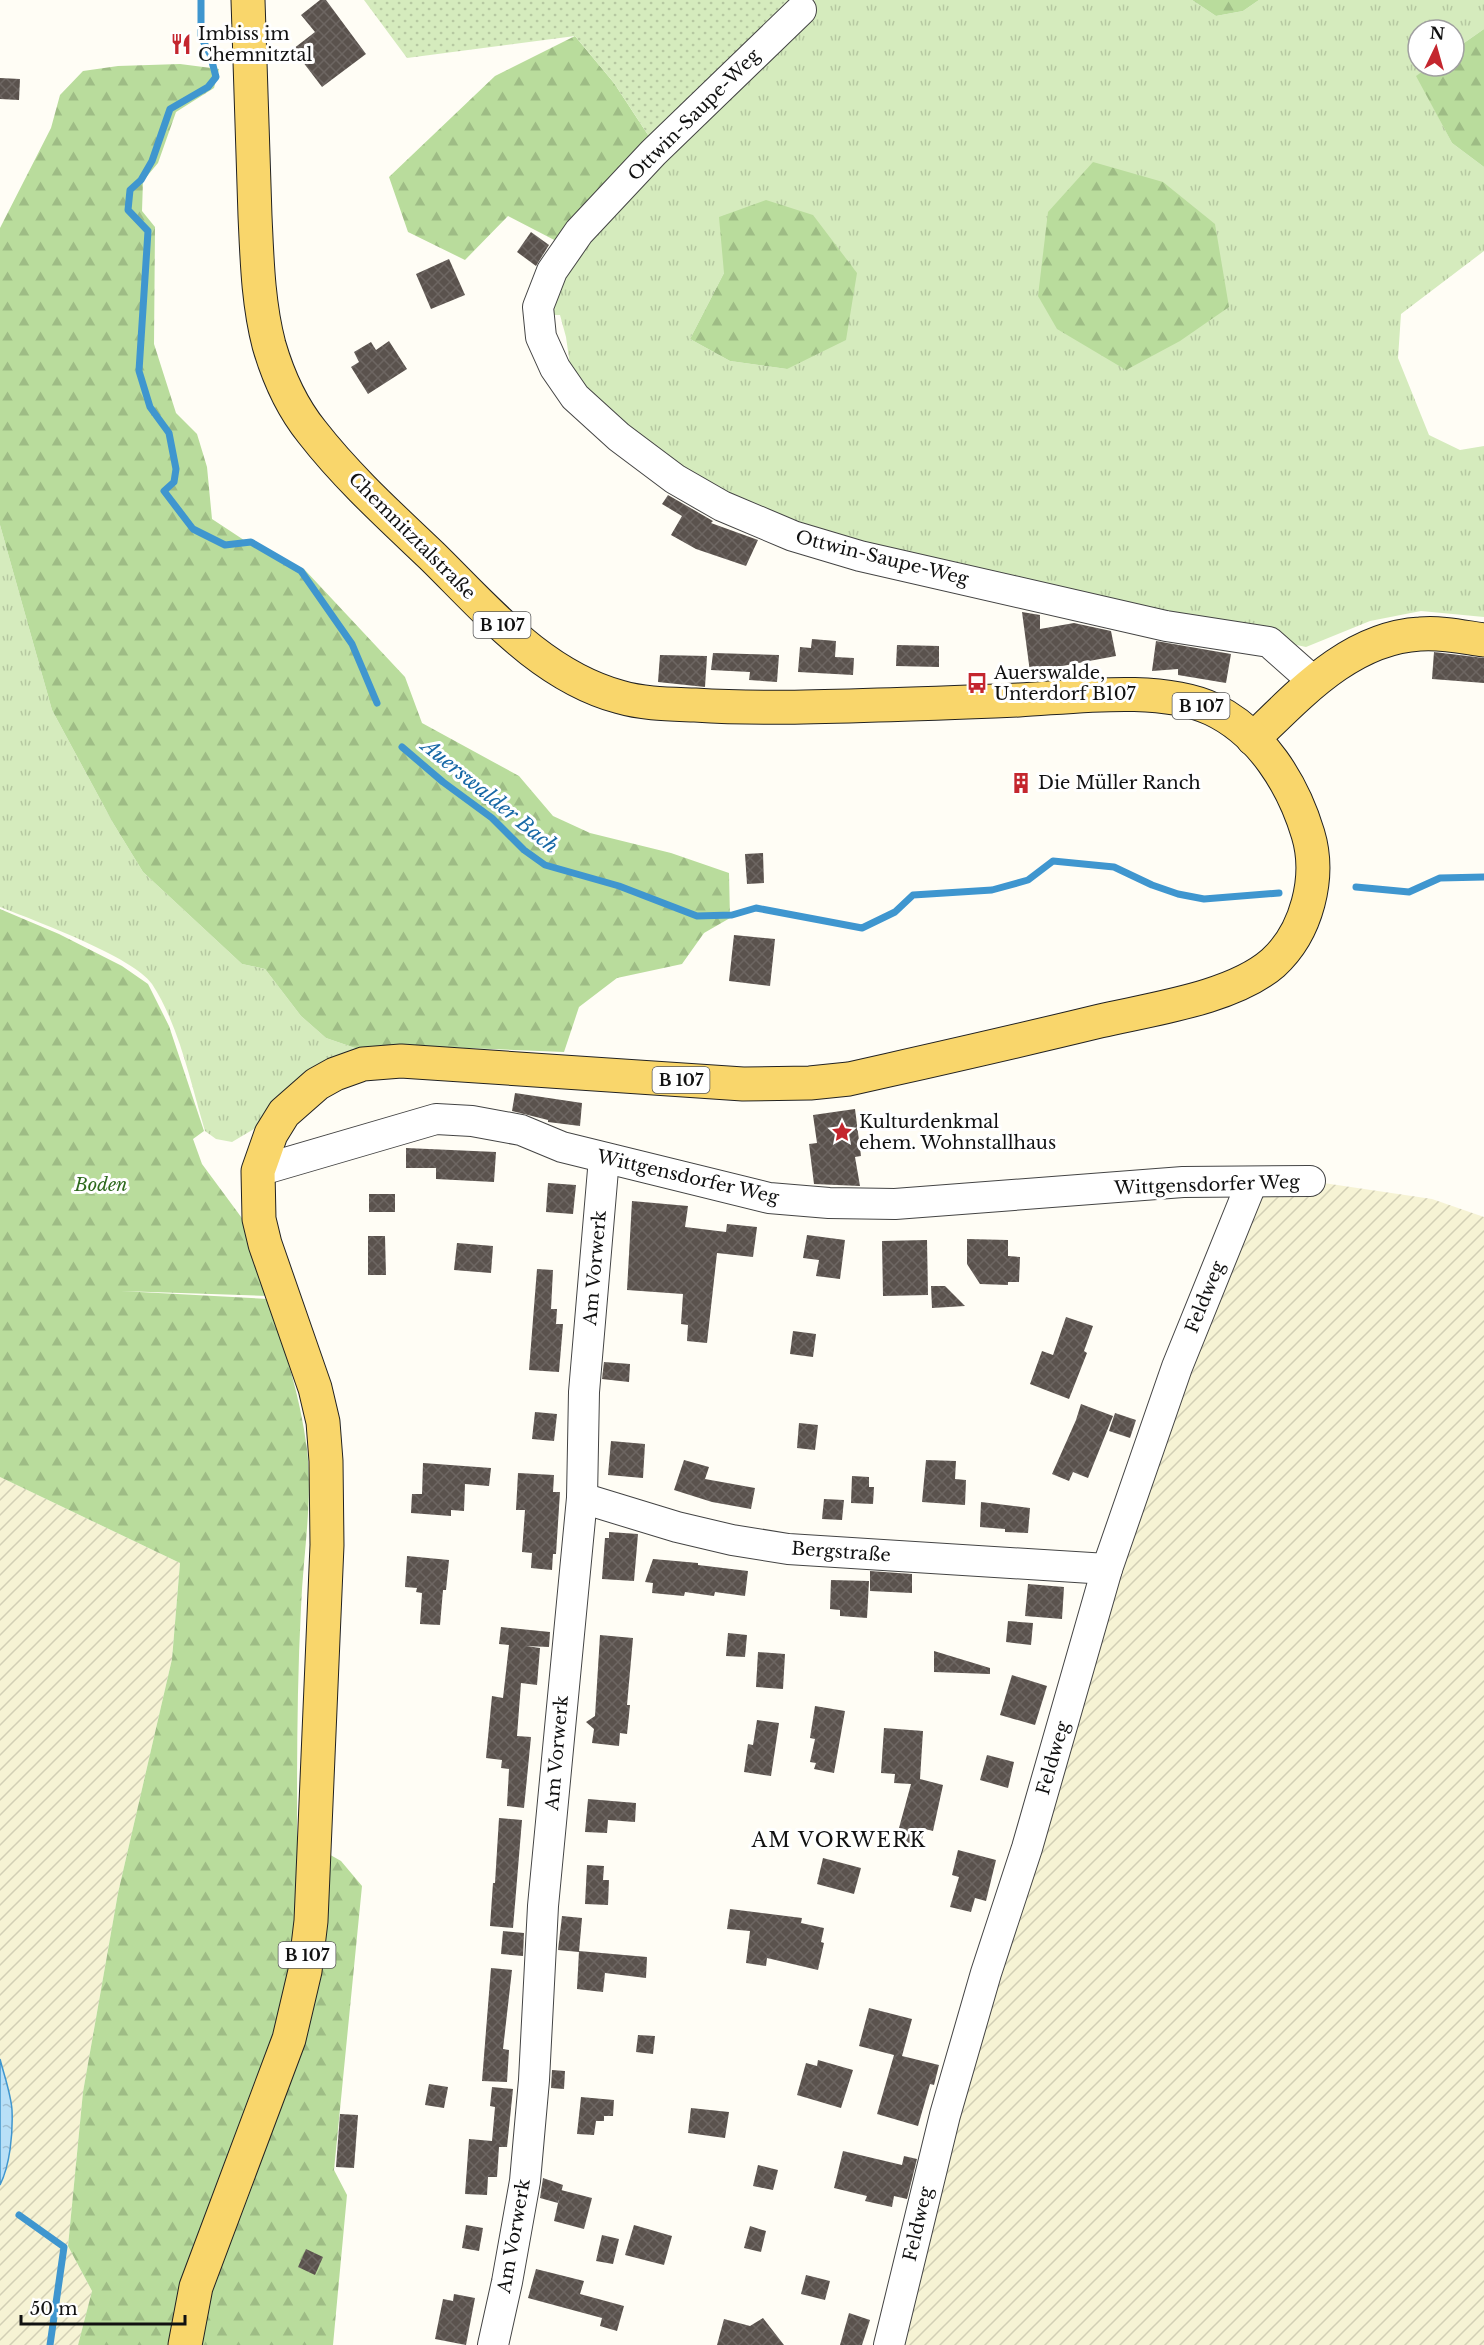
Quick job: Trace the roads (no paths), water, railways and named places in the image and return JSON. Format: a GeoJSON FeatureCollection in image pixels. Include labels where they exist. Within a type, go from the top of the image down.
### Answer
{"type":"FeatureCollection","features":[{"type":"Feature","properties":{"kind":"main road","name":"Chemnitztalstraße"},"geometry":{"type":"LineString","coordinates":[[248,0],[251,137],[260,302],[268,342],[280,380],[310,430],[363,490],[512,634],[551,665],[572,679],[620,698],[734,708],[877,705],[1080,695],[1177,699],[1210,708],[1234,723],[1253,739]]}},
{"type":"Feature","properties":{"kind":"main road"},"geometry":{"type":"LineString","coordinates":[[1253,739],[1313,681],[1363,648],[1418,634],[1437,633],[1484,640]]}},
{"type":"Feature","properties":{"kind":"main road","name":"B 107"},"geometry":{"type":"LineString","coordinates":[[185,2345],[196,2287],[289,2039],[305,1971],[314,1881],[326,1556],[326,1461],[323,1422],[315,1388],[265,1244],[259,1219],[258,1171],[271,1134],[284,1113],[298,1098],[335,1074],[363,1064],[401,1061],[742,1084],[810,1083],[849,1079],[1191,1000],[1247,980],[1273,963],[1292,941],[1307,905],[1314,864],[1311,841],[1291,790],[1270,757],[1253,739]]}},
{"type":"Feature","properties":{"kind":"street","name":"Ottwin-Saupe-Weg"},"geometry":{"type":"LineString","coordinates":[[801,10],[653,153],[579,232],[552,271],[538,307],[542,337],[555,368],[575,397],[619,437],[675,480],[722,506],[793,536],[860,556],[1166,626],[1269,642],[1313,681]]}},
{"type":"Feature","properties":{"kind":"street","name":"Wittgensdorfer Weg"},"geometry":{"type":"LineString","coordinates":[[258,1171],[436,1119],[472,1121],[521,1130],[562,1147],[769,1198],[829,1203],[895,1204],[1183,1182],[1311,1181]]}},
{"type":"Feature","properties":{"kind":"street","name":"Am Vorwerk"},"geometry":{"type":"LineString","coordinates":[[494,2345],[525,2181],[534,2080],[543,1906],[582,1498],[584,1392],[604,1158]]}},
{"type":"Feature","properties":{"kind":"street","name":"Feldweg"},"geometry":{"type":"LineString","coordinates":[[889,2345],[945,2115],[986,1973],[1027,1848],[1107,1569],[1177,1367],[1252,1182]]}},
{"type":"Feature","properties":{"kind":"street","name":"Bergstraße"},"geometry":{"type":"LineString","coordinates":[[582,1498],[677,1527],[732,1540],[788,1549],[1107,1569]]}},
{"type":"Feature","properties":{"kind":"water"},"geometry":{"type":"Polygon","coordinates":[[[0,2059],[10,2098],[12,2119],[8,2159],[0,2185],[0,2059]]]}},
{"type":"Feature","properties":{"kind":"waterway","name":"Auerswalder Bach"},"geometry":{"type":"LineString","coordinates":[[201,0],[201,37],[210,54],[216,77],[208,87],[170,109],[152,161],[141,180],[130,190],[128,210],[148,231],[139,371],[150,407],[169,433],[176,469],[174,482],[164,491],[193,529],[225,545],[251,542],[301,571],[352,644],[377,703]]}},
{"type":"Feature","properties":{"kind":"waterway","name":"Auerswalder Bach"},"geometry":{"type":"LineString","coordinates":[[402,747],[443,782],[492,818],[524,850],[545,865],[619,886],[697,916],[732,915],[756,908],[862,928],[895,912],[913,895],[992,890],[1028,880],[1053,861],[1114,867],[1152,885],[1178,894],[1204,899],[1279,893]]}},
{"type":"Feature","properties":{"kind":"waterway","name":"Auerswalder Bach"},"geometry":{"type":"LineString","coordinates":[[1356,887],[1409,892],[1440,878],[1484,877]]}},
{"type":"Feature","properties":{"kind":"waterway"},"geometry":{"type":"LineString","coordinates":[[19,2215],[64,2247],[50,2345]]}},
{"type":"Feature","properties":{"kind":"place","name":"Imbiss im Chemnitztal"},"geometry":{"type":"Point","coordinates":[181,44]}},
{"type":"Feature","properties":{"kind":"place","name":"Auerswalde, Unterdorf B107"},"geometry":{"type":"Point","coordinates":[977,683]}},
{"type":"Feature","properties":{"kind":"place","name":"Die Müller Ranch"},"geometry":{"type":"Point","coordinates":[1021,783]}},
{"type":"Feature","properties":{"kind":"place","name":"Kulturdenkmal ehem. Wohnstallhaus"},"geometry":{"type":"Point","coordinates":[842,1132]}},
{"type":"Feature","properties":{"kind":"district","name":"AM VORWERK"},"geometry":{"type":"Point","coordinates":[839,1840]}},
{"type":"Feature","properties":{"kind":"park label","name":"Boden"},"geometry":{"type":"Point","coordinates":[101,1185]}}]}
